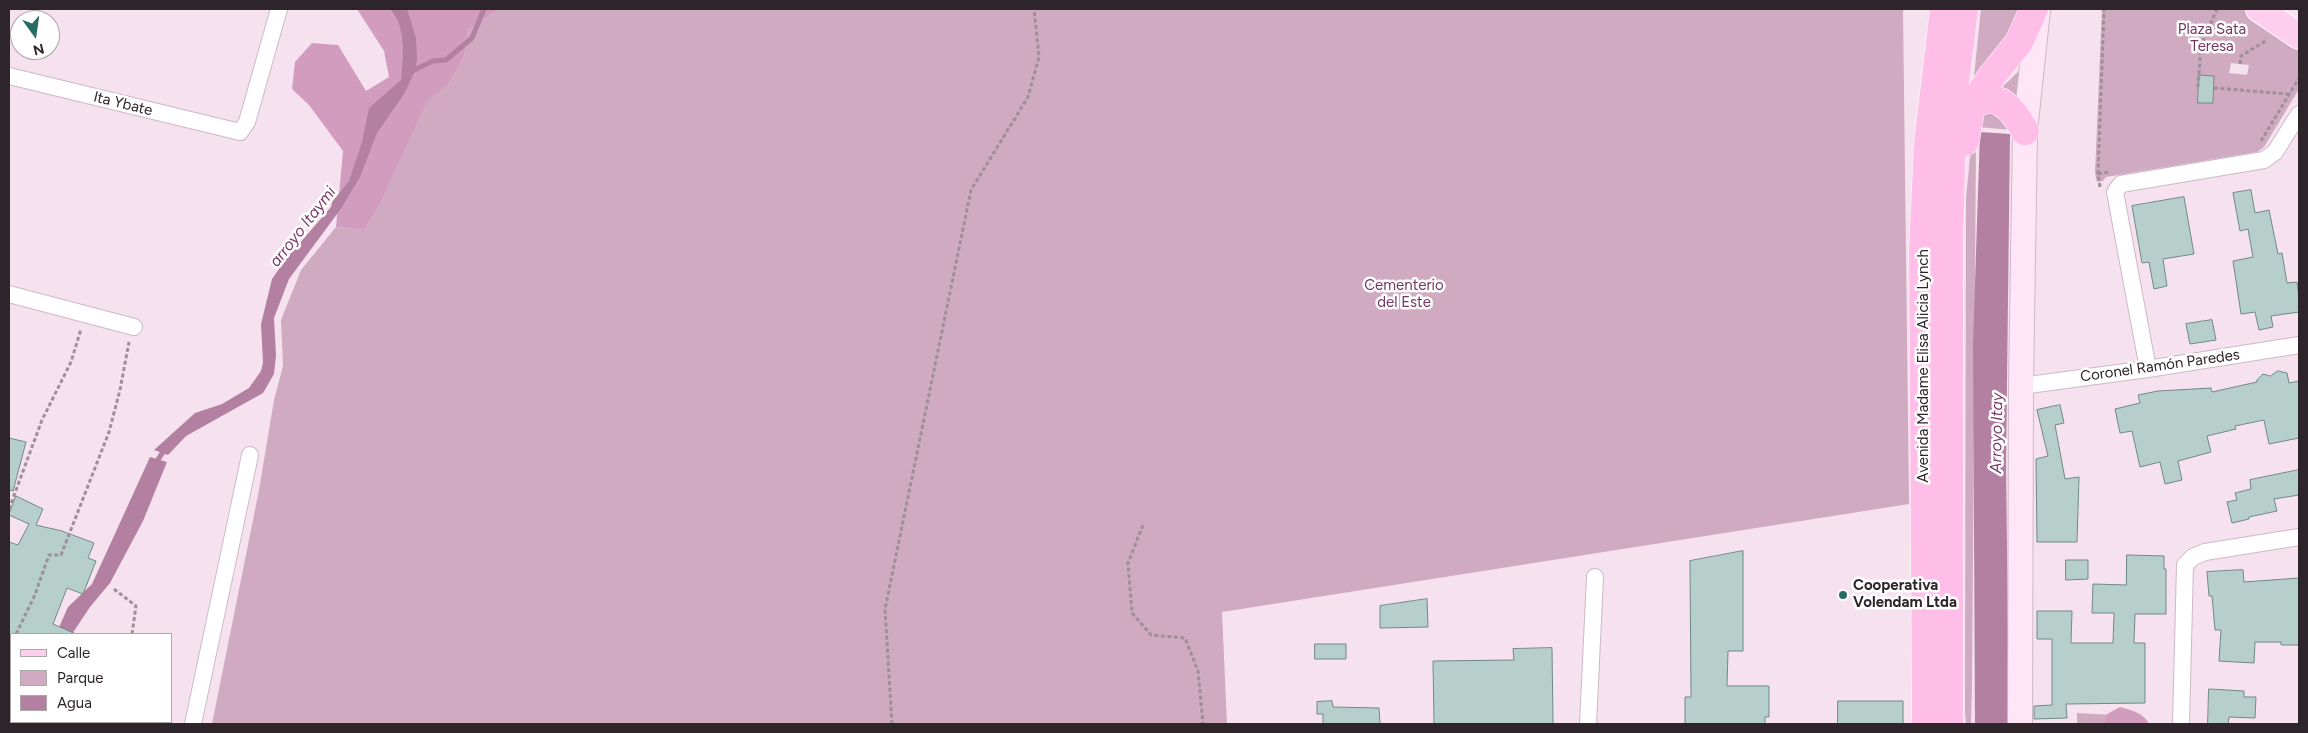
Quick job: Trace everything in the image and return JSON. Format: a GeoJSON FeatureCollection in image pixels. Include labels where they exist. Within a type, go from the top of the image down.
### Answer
{"type":"FeatureCollection","features":[{"type":"Feature","properties":{"kind":"highway"},"geometry":{"type":"LineString","coordinates":[[1928,9],[1917,173],[1936,246]]}},
{"type":"Feature","properties":{"kind":"highway","name":"Avenida Madame Elisa Alicia Lynch"},"geometry":{"type":"LineString","coordinates":[[1944,9],[1928,144],[1936,246],[1949,724]]}},
{"type":"Feature","properties":{"kind":"highway","name":"Avenida Madame Elisa Alicia Lynch"},"geometry":{"type":"LineString","coordinates":[[1926,724],[1936,246],[1964,9]]}},
{"type":"Feature","properties":{"kind":"highway"},"geometry":{"type":"LineString","coordinates":[[1936,246],[1957,213],[1962,158],[1971,107],[1991,77],[2019,42],[2036,9]]}},
{"type":"Feature","properties":{"kind":"highway"},"geometry":{"type":"LineString","coordinates":[[1971,107],[1979,101],[1996,100],[2008,106],[2025,131]]}},
{"type":"Feature","properties":{"kind":"main road"},"geometry":{"type":"LineString","coordinates":[[2020,724],[2021,386],[2025,131],[2036,9]]}},
{"type":"Feature","properties":{"kind":"main road"},"geometry":{"type":"LineString","coordinates":[[2259,9],[2299,36]]}},
{"type":"Feature","properties":{"kind":"street","name":"Ita Ybate"},"geometry":{"type":"LineString","coordinates":[[9,76],[237,132],[244,129],[247,122],[279,9]]}},
{"type":"Feature","properties":{"kind":"street"},"geometry":{"type":"LineString","coordinates":[[2148,369],[2115,192],[2121,184],[2264,160],[2275,152],[2299,114]]}},
{"type":"Feature","properties":{"kind":"street"},"geometry":{"type":"LineString","coordinates":[[9,294],[132,334]]}},
{"type":"Feature","properties":{"kind":"street","name":"Coronel Ramón Paredes"},"geometry":{"type":"LineString","coordinates":[[2021,386],[2148,369],[2299,345]]}},
{"type":"Feature","properties":{"kind":"street"},"geometry":{"type":"LineString","coordinates":[[193,724],[250,455]]}},
{"type":"Feature","properties":{"kind":"street"},"geometry":{"type":"LineString","coordinates":[[2181,724],[2185,565],[2193,557],[2205,552],[2299,536]]}},
{"type":"Feature","properties":{"kind":"street"},"geometry":{"type":"LineString","coordinates":[[1588,724],[1595,576]]}},
{"type":"Feature","properties":{"kind":"path"},"geometry":{"type":"LineString","coordinates":[[892,724],[885,609],[971,190],[1028,97],[1040,57],[1034,9]]}},
{"type":"Feature","properties":{"kind":"path"},"geometry":{"type":"LineString","coordinates":[[2101,192],[2098,174],[2104,9]]}},
{"type":"Feature","properties":{"kind":"path"},"geometry":{"type":"LineString","coordinates":[[2198,87],[2201,46],[2217,9]]}},
{"type":"Feature","properties":{"kind":"path"},"geometry":{"type":"LineString","coordinates":[[2240,64],[2242,56],[2264,42],[2271,31]]}},
{"type":"Feature","properties":{"kind":"path"},"geometry":{"type":"LineString","coordinates":[[2260,142],[2299,78]]}},
{"type":"Feature","properties":{"kind":"path"},"geometry":{"type":"LineString","coordinates":[[2214,88],[2289,94]]}},
{"type":"Feature","properties":{"kind":"path"},"geometry":{"type":"LineString","coordinates":[[2098,174],[2117,171]]}},
{"type":"Feature","properties":{"kind":"path"},"geometry":{"type":"LineString","coordinates":[[9,509],[42,420],[71,362],[81,328]]}},
{"type":"Feature","properties":{"kind":"path"},"geometry":{"type":"LineString","coordinates":[[16,633],[30,605],[49,555],[61,555],[97,466],[120,390],[132,334]]}},
{"type":"Feature","properties":{"kind":"path"},"geometry":{"type":"LineString","coordinates":[[1143,525],[1128,563],[1132,613],[1151,635],[1184,638],[1198,671],[1203,724]]}},
{"type":"Feature","properties":{"kind":"path"},"geometry":{"type":"LineString","coordinates":[[114,588],[136,606],[132,633]]}},
{"type":"Feature","properties":{"kind":"green space","name":"Cementerio del Este"},"geometry":{"type":"Polygon","coordinates":[[[499,9],[1903,9],[1909,504],[1222,612],[1227,724],[212,724],[259,490],[274,400],[283,366],[281,320],[301,270],[336,227],[364,230],[380,205],[427,100],[449,84],[464,57],[468,30],[499,9]]]}},
{"type":"Feature","properties":{"kind":"green space"},"geometry":{"type":"Polygon","coordinates":[[[1981,9],[2023,9],[2020,18],[1983,70],[1974,77],[1981,9]]]}},
{"type":"Feature","properties":{"kind":"green space","name":"Plaza Sata Teresa"},"geometry":{"type":"Polygon","coordinates":[[[2102,9],[2243,9],[2299,46],[2299,89],[2264,147],[2257,152],[2106,177],[2103,181],[2097,182],[2095,173],[2102,9]],[[2231,63],[2229,73],[2247,75],[2249,65],[2231,63]],[[2199,75],[2198,103],[2213,103],[2214,76],[2199,75]]]}},
{"type":"Feature","properties":{"kind":"green space"},"geometry":{"type":"Polygon","coordinates":[[[2019,71],[2018,104],[1997,92],[2019,71]]]}},
{"type":"Feature","properties":{"kind":"green space"},"geometry":{"type":"Polygon","coordinates":[[[1989,112],[2001,115],[2012,130],[1978,127],[1983,115],[1989,112]]]}},
{"type":"Feature","properties":{"kind":"green space"},"geometry":{"type":"Polygon","coordinates":[[[1972,137],[1976,139],[1972,686],[1971,724],[1966,724],[1966,199],[1972,137]]]}},
{"type":"Feature","properties":{"kind":"green space"},"geometry":{"type":"Polygon","coordinates":[[[2077,713],[2114,715],[2114,724],[2077,724],[2077,713]]]}},
{"type":"Feature","properties":{"kind":"shaded area"},"geometry":{"type":"Polygon","coordinates":[[[357,9],[499,9],[468,30],[464,57],[449,84],[427,101],[380,205],[364,230],[336,227],[343,151],[309,105],[292,89],[295,62],[312,43],[338,45],[366,91],[389,77],[384,51],[357,9]]]}},
{"type":"Feature","properties":{"kind":"shaded area"},"geometry":{"type":"Polygon","coordinates":[[[2120,707],[2141,715],[2149,724],[2104,724],[2107,714],[2120,707]]]}},
{"type":"Feature","properties":{"kind":"water"},"geometry":{"type":"Polygon","coordinates":[[[390,9],[407,9],[416,38],[417,60],[415,71],[404,94],[377,133],[360,177],[340,210],[289,279],[274,318],[276,355],[274,374],[263,393],[186,436],[168,455],[154,450],[195,413],[222,404],[249,388],[261,371],[263,363],[261,324],[272,279],[286,259],[331,207],[332,202],[349,181],[362,142],[369,108],[401,80],[403,43],[399,25],[390,9]]]}},
{"type":"Feature","properties":{"kind":"water","name":"Arroyo Itay"},"geometry":{"type":"Polygon","coordinates":[[[1980,132],[2010,134],[2006,464],[2009,724],[1975,724],[1973,344],[1980,132]]]}},
{"type":"Feature","properties":{"kind":"water"},"geometry":{"type":"Polygon","coordinates":[[[150,457],[167,462],[143,521],[110,583],[90,607],[73,633],[56,633],[68,607],[92,584],[150,457]]]}},
{"type":"Feature","properties":{"kind":"building"},"geometry":{"type":"Polygon","coordinates":[[[2199,75],[2214,76],[2213,103],[2198,103],[2199,75]]]}},
{"type":"Feature","properties":{"kind":"building"},"geometry":{"type":"Polygon","coordinates":[[[2251,190],[2255,213],[2269,210],[2278,254],[2282,253],[2287,283],[2297,282],[2299,297],[2299,312],[2271,316],[2273,327],[2259,330],[2255,312],[2241,314],[2233,261],[2253,257],[2248,229],[2240,231],[2233,193],[2251,190]]]}},
{"type":"Feature","properties":{"kind":"building"},"geometry":{"type":"Polygon","coordinates":[[[2184,197],[2194,254],[2163,259],[2167,286],[2154,289],[2149,262],[2142,263],[2132,206],[2184,197]]]}},
{"type":"Feature","properties":{"kind":"building"},"geometry":{"type":"Polygon","coordinates":[[[2212,320],[2216,340],[2190,344],[2186,324],[2212,320]]]}},
{"type":"Feature","properties":{"kind":"building"},"geometry":{"type":"Polygon","coordinates":[[[2278,371],[2287,373],[2289,383],[2299,381],[2299,438],[2269,444],[2264,420],[2235,426],[2236,429],[2207,436],[2211,452],[2178,461],[2182,480],[2165,484],[2160,462],[2140,467],[2132,431],[2120,433],[2115,409],[2140,403],[2138,395],[2158,391],[2211,388],[2212,392],[2257,382],[2263,374],[2270,376],[2278,371]]]}},
{"type":"Feature","properties":{"kind":"building"},"geometry":{"type":"Polygon","coordinates":[[[2060,405],[2064,423],[2055,425],[2065,479],[2079,477],[2077,542],[2037,542],[2036,459],[2048,456],[2037,410],[2060,405]]]}},
{"type":"Feature","properties":{"kind":"building"},"geometry":{"type":"Polygon","coordinates":[[[9,438],[26,442],[13,491],[9,490],[9,438]]]}},
{"type":"Feature","properties":{"kind":"building"},"geometry":{"type":"Polygon","coordinates":[[[2299,470],[2299,495],[2274,499],[2277,511],[2232,523],[2227,502],[2237,500],[2235,493],[2251,489],[2250,480],[2299,470]]]}},
{"type":"Feature","properties":{"kind":"building"},"geometry":{"type":"Polygon","coordinates":[[[16,496],[43,509],[36,525],[62,531],[94,543],[88,558],[96,561],[83,594],[67,588],[53,624],[74,633],[9,634],[9,542],[18,545],[29,524],[9,515],[16,496]]]}},
{"type":"Feature","properties":{"kind":"building"},"geometry":{"type":"Polygon","coordinates":[[[1743,551],[1743,651],[1728,651],[1727,686],[1769,686],[1769,717],[1765,717],[1765,724],[1685,724],[1685,697],[1691,697],[1690,561],[1743,551]]]}},
{"type":"Feature","properties":{"kind":"building"},"geometry":{"type":"Polygon","coordinates":[[[2127,555],[2164,556],[2164,569],[2166,569],[2166,614],[2135,614],[2134,643],[2145,643],[2145,703],[2066,704],[2067,718],[2034,719],[2034,706],[2052,705],[2052,639],[2037,639],[2037,611],[2072,611],[2071,643],[2113,643],[2114,613],[2092,613],[2093,584],[2126,585],[2127,555]]]}},
{"type":"Feature","properties":{"kind":"building"},"geometry":{"type":"Polygon","coordinates":[[[2066,560],[2088,560],[2088,579],[2066,580],[2066,560]]]}},
{"type":"Feature","properties":{"kind":"building"},"geometry":{"type":"Polygon","coordinates":[[[2243,570],[2244,582],[2299,578],[2299,645],[2281,645],[2281,642],[2255,642],[2254,663],[2219,661],[2221,630],[2215,630],[2212,596],[2209,596],[2207,572],[2243,570]]]}},
{"type":"Feature","properties":{"kind":"building"},"geometry":{"type":"Polygon","coordinates":[[[1427,599],[1428,627],[1380,628],[1380,606],[1427,599]]]}},
{"type":"Feature","properties":{"kind":"building"},"geometry":{"type":"Polygon","coordinates":[[[1315,644],[1346,644],[1346,659],[1315,659],[1315,644]]]}},
{"type":"Feature","properties":{"kind":"building"},"geometry":{"type":"Polygon","coordinates":[[[1552,648],[1553,724],[1434,724],[1433,661],[1514,660],[1513,649],[1552,648]]]}},
{"type":"Feature","properties":{"kind":"building"},"geometry":{"type":"Polygon","coordinates":[[[2209,689],[2244,691],[2244,697],[2256,697],[2255,718],[2229,717],[2228,724],[2208,724],[2209,689]]]}},
{"type":"Feature","properties":{"kind":"building"},"geometry":{"type":"Polygon","coordinates":[[[1332,701],[1333,707],[1379,708],[1380,724],[1323,724],[1323,714],[1317,714],[1317,702],[1332,701]]]}},
{"type":"Feature","properties":{"kind":"building"},"geometry":{"type":"Polygon","coordinates":[[[1838,701],[1903,701],[1903,724],[1838,724],[1838,701]]]}},
{"type":"Feature","properties":{"kind":"waterway"},"geometry":{"type":"LineString","coordinates":[[410,72],[433,61],[446,60],[472,38],[484,9]]}},
{"type":"Feature","properties":{"kind":"waterway","name":"arroyo Itaymi"},"geometry":{"type":"LineString","coordinates":[[155,464],[165,449]]}},
{"type":"Feature","properties":{"kind":"place","name":"Cooperativa Volendam Ltda"},"geometry":{"type":"Point","coordinates":[1843,595]}}]}
